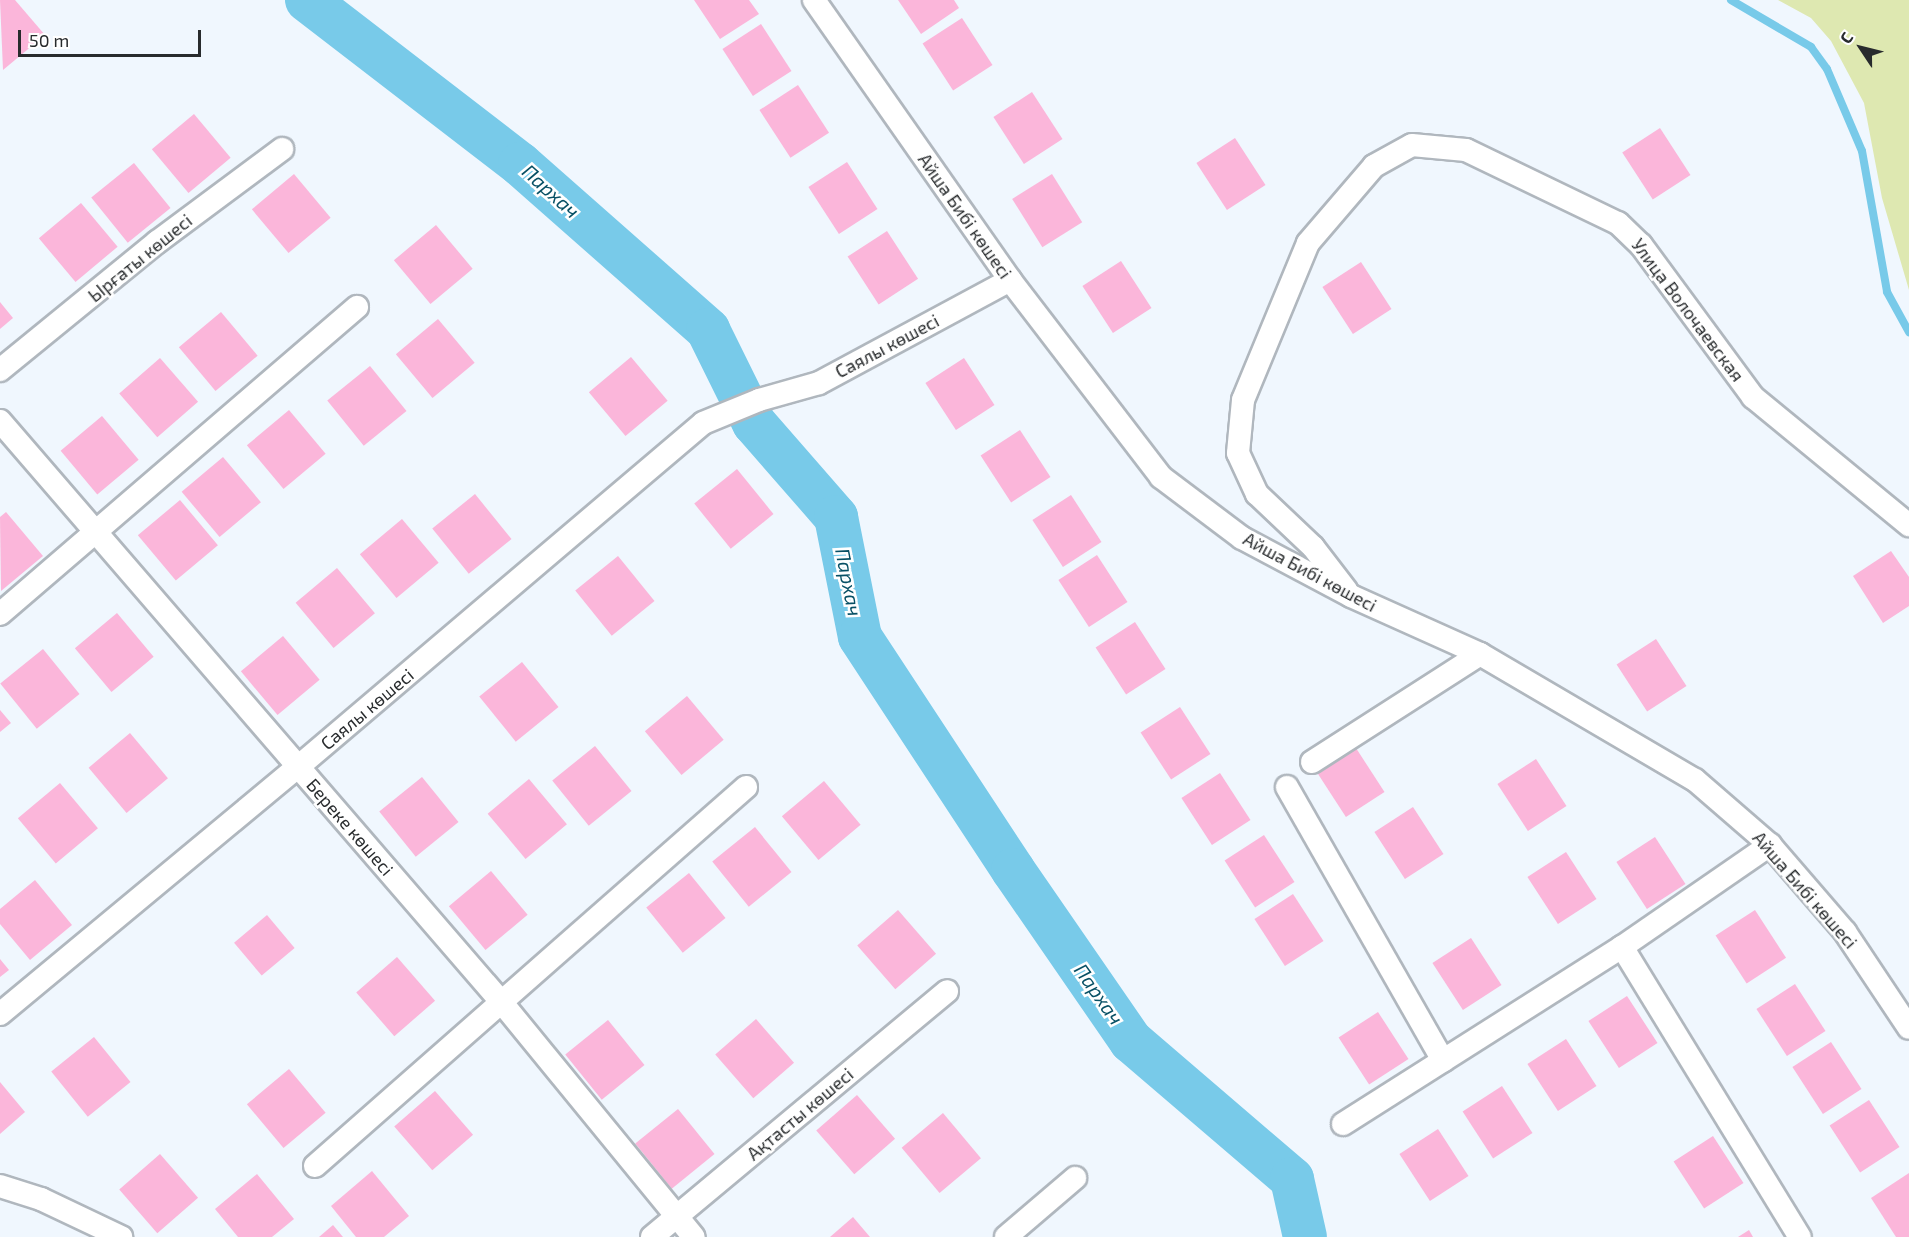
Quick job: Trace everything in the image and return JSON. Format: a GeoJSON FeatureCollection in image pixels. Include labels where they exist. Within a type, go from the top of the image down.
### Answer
{"type":"FeatureCollection","features":[{"type":"Feature","properties":{"kind":"street","name":"Айша Бибі көшесі"},"geometry":{"type":"LineString","coordinates":[[814,0],[1010,280],[1161,477],[1242,538],[1351,596],[1480,654],[1695,780],[1770,845],[1845,932],[1909,1028]]}},
{"type":"Feature","properties":{"kind":"street","name":"Улица Волочаевская"},"geometry":{"type":"LineString","coordinates":[[1351,596],[1313,547],[1257,494],[1238,453],[1243,400],[1308,243],[1374,166],[1412,145],[1466,150],[1618,223],[1641,245],[1753,397],[1909,525]]}},
{"type":"Feature","properties":{"kind":"street","name":"Ырғаты көшесі"},"geometry":{"type":"LineString","coordinates":[[0,370],[157,242],[282,149]]}},
{"type":"Feature","properties":{"kind":"street","name":"Саялы көшесі"},"geometry":{"type":"LineString","coordinates":[[0,1014],[298,767],[703,423],[759,399],[819,383],[1010,280]]}},
{"type":"Feature","properties":{"kind":"street"},"geometry":{"type":"LineString","coordinates":[[0,614],[357,307]]}},
{"type":"Feature","properties":{"kind":"street","name":"Береке көшесі"},"geometry":{"type":"LineString","coordinates":[[0,421],[503,1004],[694,1237]]}},
{"type":"Feature","properties":{"kind":"street"},"geometry":{"type":"LineString","coordinates":[[1312,762],[1480,654]]}},
{"type":"Feature","properties":{"kind":"street"},"geometry":{"type":"LineString","coordinates":[[1287,786],[1443,1061]]}},
{"type":"Feature","properties":{"kind":"street"},"geometry":{"type":"LineString","coordinates":[[315,1166],[503,1004],[746,787]]}},
{"type":"Feature","properties":{"kind":"street"},"geometry":{"type":"LineString","coordinates":[[1342,1124],[1622,947],[1770,845]]}},
{"type":"Feature","properties":{"kind":"street"},"geometry":{"type":"LineString","coordinates":[[1622,947],[1800,1237]]}},
{"type":"Feature","properties":{"kind":"street","name":"Ақтасты көшесі"},"geometry":{"type":"LineString","coordinates":[[652,1237],[948,991]]}},
{"type":"Feature","properties":{"kind":"street"},"geometry":{"type":"LineString","coordinates":[[1006,1237],[1075,1178]]}},
{"type":"Feature","properties":{"kind":"street"},"geometry":{"type":"LineString","coordinates":[[0,1186],[41,1198],[121,1237]]}},
{"type":"Feature","properties":{"kind":"green space"},"geometry":{"type":"Polygon","coordinates":[[[1778,0],[1909,0],[1909,290],[1882,198],[1864,103],[1831,41],[1811,18],[1778,0]]]}},
{"type":"Feature","properties":{"kind":"building"},"geometry":{"type":"Polygon","coordinates":[[[0,0],[15,0],[45,35],[3,70],[0,0]]]}},
{"type":"Feature","properties":{"kind":"building"},"geometry":{"type":"Polygon","coordinates":[[[694,0],[749,0],[759,14],[720,39],[694,0]]]}},
{"type":"Feature","properties":{"kind":"building"},"geometry":{"type":"Polygon","coordinates":[[[898,0],[954,0],[959,8],[921,34],[898,0]]]}},
{"type":"Feature","properties":{"kind":"building"},"geometry":{"type":"Polygon","coordinates":[[[962,18],[992,65],[953,91],[923,44],[962,18]]]}},
{"type":"Feature","properties":{"kind":"building"},"geometry":{"type":"Polygon","coordinates":[[[761,24],[791,71],[753,96],[722,49],[761,24]]]}},
{"type":"Feature","properties":{"kind":"building"},"geometry":{"type":"Polygon","coordinates":[[[798,85],[829,133],[790,158],[759,110],[798,85]]]}},
{"type":"Feature","properties":{"kind":"building"},"geometry":{"type":"Polygon","coordinates":[[[1032,92],[1062,139],[1024,164],[993,117],[1032,92]]]}},
{"type":"Feature","properties":{"kind":"building"},"geometry":{"type":"Polygon","coordinates":[[[194,114],[231,158],[189,193],[152,149],[194,114]]]}},
{"type":"Feature","properties":{"kind":"building"},"geometry":{"type":"Polygon","coordinates":[[[1660,128],[1690,175],[1653,199],[1622,153],[1660,128]]]}},
{"type":"Feature","properties":{"kind":"building"},"geometry":{"type":"Polygon","coordinates":[[[1235,138],[1265,185],[1227,210],[1196,163],[1235,138]]]}},
{"type":"Feature","properties":{"kind":"building"},"geometry":{"type":"Polygon","coordinates":[[[847,162],[877,209],[839,234],[808,187],[847,162]]]}},
{"type":"Feature","properties":{"kind":"building"},"geometry":{"type":"Polygon","coordinates":[[[134,163],[171,208],[128,243],[91,198],[134,163]]]}},
{"type":"Feature","properties":{"kind":"building"},"geometry":{"type":"Polygon","coordinates":[[[294,174],[331,218],[289,253],[252,209],[294,174]]]}},
{"type":"Feature","properties":{"kind":"building"},"geometry":{"type":"Polygon","coordinates":[[[1052,174],[1082,222],[1042,247],[1012,199],[1052,174]]]}},
{"type":"Feature","properties":{"kind":"building"},"geometry":{"type":"Polygon","coordinates":[[[81,203],[118,247],[76,282],[39,238],[81,203]]]}},
{"type":"Feature","properties":{"kind":"building"},"geometry":{"type":"Polygon","coordinates":[[[436,225],[473,269],[431,304],[394,260],[436,225]]]}},
{"type":"Feature","properties":{"kind":"building"},"geometry":{"type":"Polygon","coordinates":[[[887,231],[918,279],[879,304],[848,257],[887,231]]]}},
{"type":"Feature","properties":{"kind":"building"},"geometry":{"type":"Polygon","coordinates":[[[1121,261],[1151,308],[1113,333],[1082,286],[1121,261]]]}},
{"type":"Feature","properties":{"kind":"building"},"geometry":{"type":"Polygon","coordinates":[[[1361,262],[1391,309],[1353,334],[1322,287],[1361,262]]]}},
{"type":"Feature","properties":{"kind":"building"},"geometry":{"type":"Polygon","coordinates":[[[0,302],[13,318],[0,329],[0,302]]]}},
{"type":"Feature","properties":{"kind":"building"},"geometry":{"type":"Polygon","coordinates":[[[221,312],[258,356],[216,391],[179,347],[221,312]]]}},
{"type":"Feature","properties":{"kind":"building"},"geometry":{"type":"Polygon","coordinates":[[[438,319],[475,363],[433,398],[396,354],[438,319]]]}},
{"type":"Feature","properties":{"kind":"building"},"geometry":{"type":"Polygon","coordinates":[[[631,357],[668,401],[626,436],[589,392],[631,357]]]}},
{"type":"Feature","properties":{"kind":"building"},"geometry":{"type":"Polygon","coordinates":[[[160,358],[198,402],[157,437],[119,393],[160,358]]]}},
{"type":"Feature","properties":{"kind":"building"},"geometry":{"type":"Polygon","coordinates":[[[964,358],[994,405],[956,430],[925,383],[964,358]]]}},
{"type":"Feature","properties":{"kind":"building"},"geometry":{"type":"Polygon","coordinates":[[[370,366],[407,411],[364,446],[327,401],[370,366]]]}},
{"type":"Feature","properties":{"kind":"building"},"geometry":{"type":"Polygon","coordinates":[[[289,410],[326,454],[284,489],[247,445],[289,410]]]}},
{"type":"Feature","properties":{"kind":"building"},"geometry":{"type":"Polygon","coordinates":[[[102,416],[139,460],[97,494],[61,451],[102,416]]]}},
{"type":"Feature","properties":{"kind":"building"},"geometry":{"type":"Polygon","coordinates":[[[1020,430],[1050,477],[1011,503],[981,456],[1020,430]]]}},
{"type":"Feature","properties":{"kind":"building"},"geometry":{"type":"Polygon","coordinates":[[[223,457],[261,502],[220,537],[182,492],[223,457]]]}},
{"type":"Feature","properties":{"kind":"building"},"geometry":{"type":"Polygon","coordinates":[[[737,469],[774,514],[731,549],[694,504],[737,469]]]}},
{"type":"Feature","properties":{"kind":"building"},"geometry":{"type":"Polygon","coordinates":[[[475,494],[512,539],[469,574],[432,529],[475,494]]]}},
{"type":"Feature","properties":{"kind":"building"},"geometry":{"type":"Polygon","coordinates":[[[1071,495],[1101,542],[1063,567],[1032,520],[1071,495]]]}},
{"type":"Feature","properties":{"kind":"building"},"geometry":{"type":"Polygon","coordinates":[[[180,500],[218,545],[176,581],[138,535],[180,500]]]}},
{"type":"Feature","properties":{"kind":"building"},"geometry":{"type":"Polygon","coordinates":[[[6,512],[43,556],[1,591],[0,517],[6,512]]]}},
{"type":"Feature","properties":{"kind":"building"},"geometry":{"type":"Polygon","coordinates":[[[402,519],[439,563],[397,598],[360,554],[402,519]]]}},
{"type":"Feature","properties":{"kind":"building"},"geometry":{"type":"Polygon","coordinates":[[[1891,551],[1909,577],[1909,606],[1883,623],[1853,576],[1891,551]]]}},
{"type":"Feature","properties":{"kind":"building"},"geometry":{"type":"Polygon","coordinates":[[[1097,555],[1127,602],[1089,627],[1058,580],[1097,555]]]}},
{"type":"Feature","properties":{"kind":"building"},"geometry":{"type":"Polygon","coordinates":[[[618,556],[655,601],[612,636],[575,591],[618,556]]]}},
{"type":"Feature","properties":{"kind":"building"},"geometry":{"type":"Polygon","coordinates":[[[337,568],[375,613],[334,648],[296,603],[337,568]]]}},
{"type":"Feature","properties":{"kind":"building"},"geometry":{"type":"Polygon","coordinates":[[[117,613],[154,657],[112,692],[75,648],[117,613]]]}},
{"type":"Feature","properties":{"kind":"building"},"geometry":{"type":"Polygon","coordinates":[[[1135,622],[1165,669],[1126,695],[1096,648],[1135,622]]]}},
{"type":"Feature","properties":{"kind":"building"},"geometry":{"type":"Polygon","coordinates":[[[283,636],[320,680],[278,715],[241,671],[283,636]]]}},
{"type":"Feature","properties":{"kind":"building"},"geometry":{"type":"Polygon","coordinates":[[[1656,639],[1686,686],[1647,712],[1617,665],[1656,639]]]}},
{"type":"Feature","properties":{"kind":"building"},"geometry":{"type":"Polygon","coordinates":[[[43,649],[80,694],[37,729],[0,684],[43,649]]]}},
{"type":"Feature","properties":{"kind":"building"},"geometry":{"type":"Polygon","coordinates":[[[522,662],[559,707],[516,742],[479,697],[522,662]]]}},
{"type":"Feature","properties":{"kind":"building"},"geometry":{"type":"Polygon","coordinates":[[[687,696],[724,740],[682,775],[645,731],[687,696]]]}},
{"type":"Feature","properties":{"kind":"building"},"geometry":{"type":"Polygon","coordinates":[[[1180,707],[1210,754],[1171,780],[1141,733],[1180,707]]]}},
{"type":"Feature","properties":{"kind":"building"},"geometry":{"type":"Polygon","coordinates":[[[0,710],[11,723],[0,732],[0,710]]]}},
{"type":"Feature","properties":{"kind":"building"},"geometry":{"type":"Polygon","coordinates":[[[130,733],[168,778],[127,813],[89,768],[130,733]]]}},
{"type":"Feature","properties":{"kind":"building"},"geometry":{"type":"Polygon","coordinates":[[[1354,745],[1384,792],[1346,817],[1315,770],[1354,745]]]}},
{"type":"Feature","properties":{"kind":"building"},"geometry":{"type":"Polygon","coordinates":[[[595,746],[632,791],[589,826],[552,781],[595,746]]]}},
{"type":"Feature","properties":{"kind":"building"},"geometry":{"type":"Polygon","coordinates":[[[1536,759],[1566,806],[1528,831],[1497,784],[1536,759]]]}},
{"type":"Feature","properties":{"kind":"building"},"geometry":{"type":"Polygon","coordinates":[[[1220,773],[1250,820],[1212,845],[1181,798],[1220,773]]]}},
{"type":"Feature","properties":{"kind":"building"},"geometry":{"type":"Polygon","coordinates":[[[422,777],[459,822],[416,857],[379,812],[422,777]]]}},
{"type":"Feature","properties":{"kind":"building"},"geometry":{"type":"Polygon","coordinates":[[[529,779],[567,824],[526,859],[488,814],[529,779]]]}},
{"type":"Feature","properties":{"kind":"building"},"geometry":{"type":"Polygon","coordinates":[[[824,781],[861,825],[819,860],[782,816],[824,781]]]}},
{"type":"Feature","properties":{"kind":"building"},"geometry":{"type":"Polygon","coordinates":[[[60,783],[98,828],[56,864],[18,818],[60,783]]]}},
{"type":"Feature","properties":{"kind":"building"},"geometry":{"type":"Polygon","coordinates":[[[1413,807],[1443,854],[1405,879],[1374,832],[1413,807]]]}},
{"type":"Feature","properties":{"kind":"building"},"geometry":{"type":"Polygon","coordinates":[[[755,827],[792,872],[749,907],[712,862],[755,827]]]}},
{"type":"Feature","properties":{"kind":"building"},"geometry":{"type":"Polygon","coordinates":[[[1264,835],[1294,882],[1255,908],[1225,861],[1264,835]]]}},
{"type":"Feature","properties":{"kind":"building"},"geometry":{"type":"Polygon","coordinates":[[[1655,837],[1685,884],[1647,909],[1616,862],[1655,837]]]}},
{"type":"Feature","properties":{"kind":"building"},"geometry":{"type":"Polygon","coordinates":[[[1566,852],[1596,899],[1558,924],[1527,877],[1566,852]]]}},
{"type":"Feature","properties":{"kind":"building"},"geometry":{"type":"Polygon","coordinates":[[[491,871],[528,915],[486,950],[449,906],[491,871]]]}},
{"type":"Feature","properties":{"kind":"building"},"geometry":{"type":"Polygon","coordinates":[[[689,873],[726,918],[683,953],[646,908],[689,873]]]}},
{"type":"Feature","properties":{"kind":"building"},"geometry":{"type":"Polygon","coordinates":[[[35,880],[72,925],[30,960],[0,924],[0,909],[35,880]]]}},
{"type":"Feature","properties":{"kind":"building"},"geometry":{"type":"Polygon","coordinates":[[[1293,894],[1323,941],[1285,966],[1254,919],[1293,894]]]}},
{"type":"Feature","properties":{"kind":"building"},"geometry":{"type":"Polygon","coordinates":[[[898,910],[936,954],[895,989],[857,945],[898,910]]]}},
{"type":"Feature","properties":{"kind":"building"},"geometry":{"type":"Polygon","coordinates":[[[1755,910],[1786,958],[1747,983],[1716,936],[1755,910]]]}},
{"type":"Feature","properties":{"kind":"building"},"geometry":{"type":"Polygon","coordinates":[[[267,915],[295,948],[262,976],[234,943],[267,915]]]}},
{"type":"Feature","properties":{"kind":"building"},"geometry":{"type":"Polygon","coordinates":[[[1471,938],[1501,985],[1463,1010],[1432,963],[1471,938]]]}},
{"type":"Feature","properties":{"kind":"building"},"geometry":{"type":"Polygon","coordinates":[[[397,957],[435,1001],[394,1036],[356,992],[397,957]]]}},
{"type":"Feature","properties":{"kind":"building"},"geometry":{"type":"Polygon","coordinates":[[[0,959],[9,970],[0,977],[0,959]]]}},
{"type":"Feature","properties":{"kind":"building"},"geometry":{"type":"Polygon","coordinates":[[[1795,984],[1825,1031],[1787,1056],[1756,1009],[1795,984]]]}},
{"type":"Feature","properties":{"kind":"building"},"geometry":{"type":"Polygon","coordinates":[[[1627,996],[1657,1043],[1619,1068],[1588,1021],[1627,996]]]}},
{"type":"Feature","properties":{"kind":"building"},"geometry":{"type":"Polygon","coordinates":[[[1378,1012],[1408,1059],[1369,1085],[1339,1038],[1378,1012]]]}},
{"type":"Feature","properties":{"kind":"building"},"geometry":{"type":"Polygon","coordinates":[[[756,1019],[794,1063],[753,1098],[715,1054],[756,1019]]]}},
{"type":"Feature","properties":{"kind":"building"},"geometry":{"type":"Polygon","coordinates":[[[608,1020],[645,1065],[602,1100],[565,1055],[608,1020]]]}},
{"type":"Feature","properties":{"kind":"building"},"geometry":{"type":"Polygon","coordinates":[[[94,1037],[131,1082],[88,1117],[51,1072],[94,1037]]]}},
{"type":"Feature","properties":{"kind":"building"},"geometry":{"type":"Polygon","coordinates":[[[1566,1039],[1596,1086],[1558,1111],[1527,1064],[1566,1039]]]}},
{"type":"Feature","properties":{"kind":"building"},"geometry":{"type":"Polygon","coordinates":[[[1831,1042],[1861,1089],[1823,1114],[1792,1067],[1831,1042]]]}},
{"type":"Feature","properties":{"kind":"building"},"geometry":{"type":"Polygon","coordinates":[[[289,1069],[326,1113],[284,1148],[247,1104],[289,1069]]]}},
{"type":"Feature","properties":{"kind":"building"},"geometry":{"type":"Polygon","coordinates":[[[0,1082],[25,1112],[0,1134],[0,1082]]]}},
{"type":"Feature","properties":{"kind":"building"},"geometry":{"type":"Polygon","coordinates":[[[1502,1086],[1532,1133],[1493,1159],[1463,1112],[1502,1086]]]}},
{"type":"Feature","properties":{"kind":"building"},"geometry":{"type":"Polygon","coordinates":[[[435,1091],[473,1135],[432,1170],[394,1126],[435,1091]]]}},
{"type":"Feature","properties":{"kind":"building"},"geometry":{"type":"Polygon","coordinates":[[[857,1095],[895,1139],[854,1174],[816,1130],[857,1095]]]}},
{"type":"Feature","properties":{"kind":"building"},"geometry":{"type":"Polygon","coordinates":[[[1869,1100],[1899,1147],[1860,1173],[1830,1126],[1869,1100]]]}},
{"type":"Feature","properties":{"kind":"building"},"geometry":{"type":"Polygon","coordinates":[[[678,1109],[715,1154],[672,1189],[635,1144],[678,1109]]]}},
{"type":"Feature","properties":{"kind":"building"},"geometry":{"type":"Polygon","coordinates":[[[943,1113],[981,1158],[940,1193],[902,1148],[943,1113]]]}},
{"type":"Feature","properties":{"kind":"building"},"geometry":{"type":"Polygon","coordinates":[[[1438,1129],[1468,1176],[1430,1201],[1399,1154],[1438,1129]]]}},
{"type":"Feature","properties":{"kind":"building"},"geometry":{"type":"Polygon","coordinates":[[[1713,1136],[1743,1183],[1704,1209],[1674,1162],[1713,1136]]]}},
{"type":"Feature","properties":{"kind":"building"},"geometry":{"type":"Polygon","coordinates":[[[160,1154],[198,1198],[157,1233],[119,1189],[160,1154]]]}},
{"type":"Feature","properties":{"kind":"building"},"geometry":{"type":"Polygon","coordinates":[[[372,1171],[409,1216],[384,1237],[356,1237],[331,1206],[372,1171]]]}},
{"type":"Feature","properties":{"kind":"building"},"geometry":{"type":"Polygon","coordinates":[[[1909,1173],[1909,1237],[1896,1237],[1871,1198],[1909,1173]]]}},
{"type":"Feature","properties":{"kind":"building"},"geometry":{"type":"Polygon","coordinates":[[[257,1174],[294,1219],[272,1237],[238,1237],[215,1209],[257,1174]]]}},
{"type":"Feature","properties":{"kind":"building"},"geometry":{"type":"Polygon","coordinates":[[[853,1217],[870,1237],[830,1237],[853,1217]]]}},
{"type":"Feature","properties":{"kind":"building"},"geometry":{"type":"Polygon","coordinates":[[[333,1225],[343,1237],[319,1237],[333,1225]]]}},
{"type":"Feature","properties":{"kind":"building"},"geometry":{"type":"Polygon","coordinates":[[[1749,1230],[1753,1237],[1738,1237],[1749,1230]]]}},
{"type":"Feature","properties":{"kind":"waterway","name":"Пархач"},"geometry":{"type":"LineString","coordinates":[[307,0],[520,164],[708,330],[754,423],[836,517],[860,637],[1013,870],[1131,1041],[1292,1179],[1305,1237]]}},
{"type":"Feature","properties":{"kind":"waterway"},"geometry":{"type":"LineString","coordinates":[[1731,0],[1811,47],[1827,69],[1862,151],[1887,292],[1909,332]]}}]}
